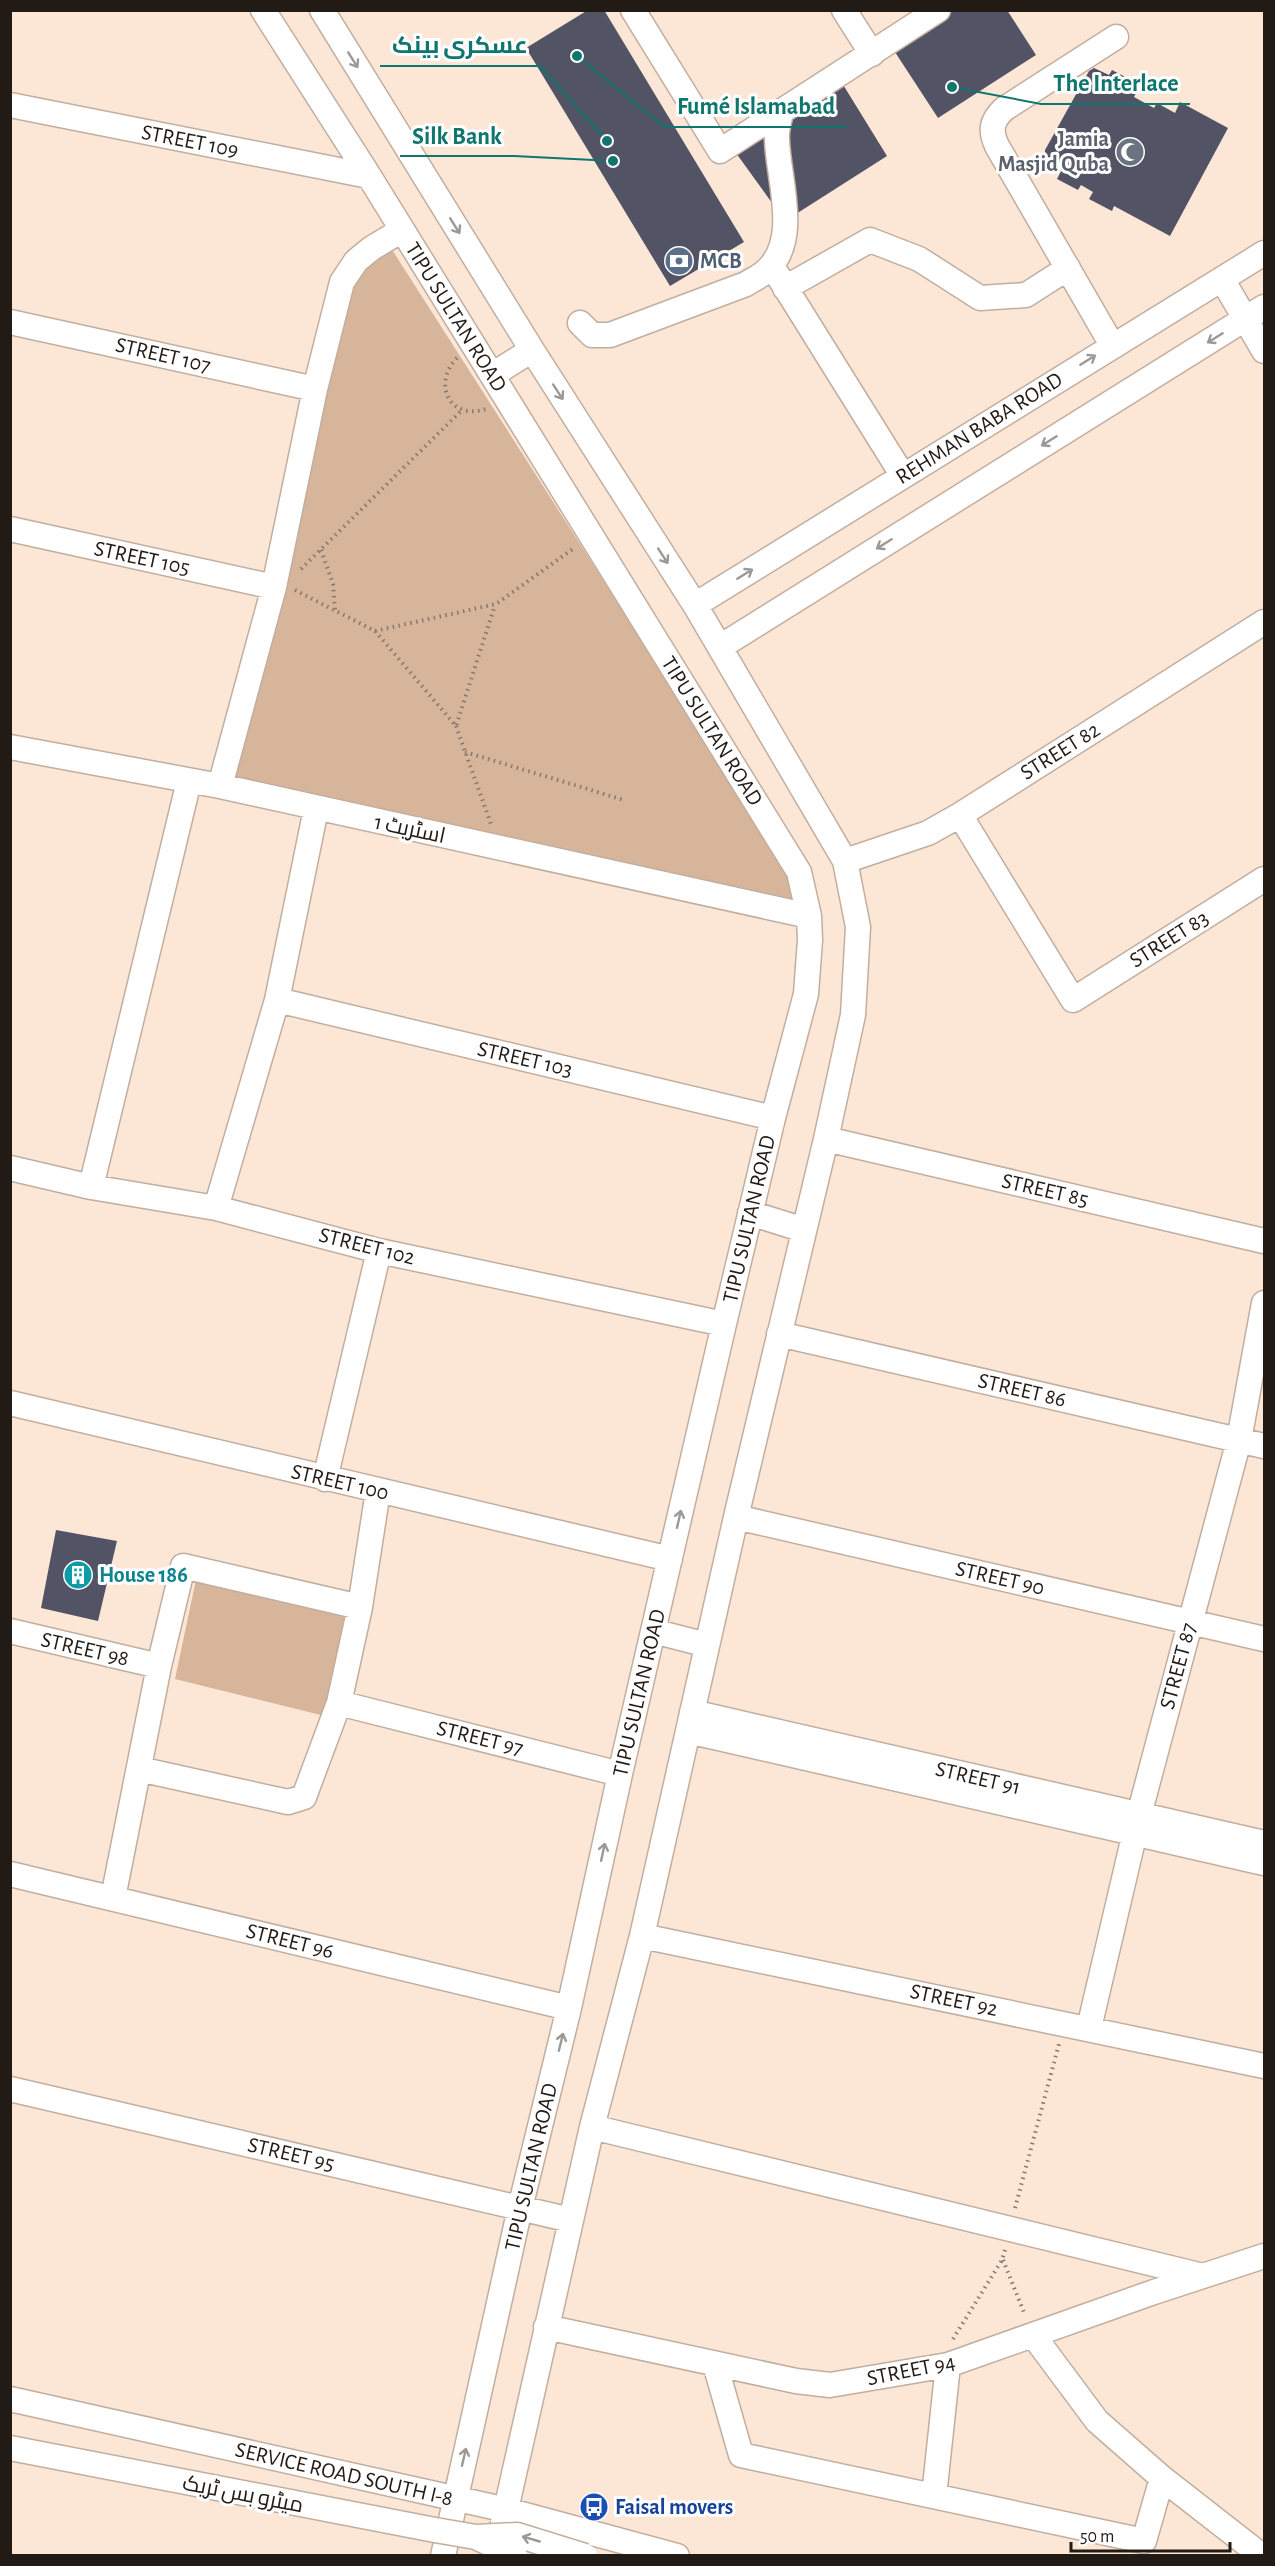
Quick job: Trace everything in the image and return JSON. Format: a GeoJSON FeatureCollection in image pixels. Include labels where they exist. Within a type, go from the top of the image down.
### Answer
{"type":"FeatureCollection","features":[{"type":"Feature","properties":{"kind":"street","name":"TIPU SULTAN ROAD"},"geometry":{"type":"LineString","coordinates":[[263,10],[369,176],[799,872],[809,916],[810,940],[806,994],[773,1118],[724,1324],[620,1774],[569,2008],[520,2208],[443,2556]]}},
{"type":"Feature","properties":{"kind":"street","name":"TIPU SULTAN ROAD"},"geometry":{"type":"LineString","coordinates":[[322,10],[532,350],[720,647],[845,861],[858,927],[853,1015],[826,1139],[736,1517],[642,1936],[592,2127],[496,2556]]}},
{"type":"Feature","properties":{"kind":"street"},"geometry":{"type":"LineString","coordinates":[[633,10],[720,151],[938,10]]}},
{"type":"Feature","properties":{"kind":"street"},"geometry":{"type":"LineString","coordinates":[[844,10],[872,54]]}},
{"type":"Feature","properties":{"kind":"street"},"geometry":{"type":"LineString","coordinates":[[1112,345],[998,146],[992,135],[992,126],[996,116],[1004,109],[1116,37]]}},
{"type":"Feature","properties":{"kind":"street","name":"STREET 109"},"geometry":{"type":"LineString","coordinates":[[10,105],[369,176]]}},
{"type":"Feature","properties":{"kind":"street"},"geometry":{"type":"LineString","coordinates":[[580,323],[592,334],[610,334],[746,284],[767,271],[778,254],[784,232],[785,210],[776,139],[781,112]]}},
{"type":"Feature","properties":{"kind":"street"},"geometry":{"type":"LineString","coordinates":[[220,786],[279,586],[315,389],[342,282],[356,261],[372,248],[402,230]]}},
{"type":"Feature","properties":{"kind":"street"},"geometry":{"type":"LineString","coordinates":[[785,288],[870,240],[919,259],[980,298],[1026,295],[1068,268]]}},
{"type":"Feature","properties":{"kind":"street","name":"REHMAN BABA ROAD"},"geometry":{"type":"LineString","coordinates":[[695,605],[1264,253]]}},
{"type":"Feature","properties":{"kind":"street"},"geometry":{"type":"LineString","coordinates":[[771,265],[903,476]]}},
{"type":"Feature","properties":{"kind":"street"},"geometry":{"type":"LineString","coordinates":[[1222,279],[1255,313],[1264,351]]}},
{"type":"Feature","properties":{"kind":"street"},"geometry":{"type":"LineString","coordinates":[[720,647],[1255,313]]}},
{"type":"Feature","properties":{"kind":"street","name":"STREET 107"},"geometry":{"type":"LineString","coordinates":[[10,322],[315,389]]}},
{"type":"Feature","properties":{"kind":"street"},"geometry":{"type":"LineString","coordinates":[[492,375],[532,350]]}},
{"type":"Feature","properties":{"kind":"street","name":"STREET 105"},"geometry":{"type":"LineString","coordinates":[[10,529],[279,586]]}},
{"type":"Feature","properties":{"kind":"street","name":"STREET 82"},"geometry":{"type":"LineString","coordinates":[[845,861],[928,833],[960,815],[1264,622]]}},
{"type":"Feature","properties":{"kind":"street","name":"اسٹریٹ 1"},"geometry":{"type":"LineString","coordinates":[[10,747],[220,786],[809,916]]}},
{"type":"Feature","properties":{"kind":"street"},"geometry":{"type":"LineString","coordinates":[[91,1187],[189,782]]}},
{"type":"Feature","properties":{"kind":"street"},"geometry":{"type":"LineString","coordinates":[[216,1208],[277,1000],[316,809]]}},
{"type":"Feature","properties":{"kind":"street","name":"STREET 83"},"geometry":{"type":"LineString","coordinates":[[960,815],[1073,1000],[1264,879]]}},
{"type":"Feature","properties":{"kind":"street","name":"STREET 103"},"geometry":{"type":"LineString","coordinates":[[277,1000],[773,1118]]}},
{"type":"Feature","properties":{"kind":"street","name":"STREET 85"},"geometry":{"type":"LineString","coordinates":[[826,1139],[1264,1241]]}},
{"type":"Feature","properties":{"kind":"street","name":"STREET 102"},"geometry":{"type":"LineString","coordinates":[[10,1168],[91,1187],[216,1208],[380,1251],[724,1324]]}},
{"type":"Feature","properties":{"kind":"street"},"geometry":{"type":"LineString","coordinates":[[750,1213],[804,1230]]}},
{"type":"Feature","properties":{"kind":"street"},"geometry":{"type":"LineString","coordinates":[[325,1479],[380,1251]]}},
{"type":"Feature","properties":{"kind":"street","name":"STREET 87"},"geometry":{"type":"LineString","coordinates":[[1089,2028],[1137,1824],[1239,1440],[1264,1303]]}},
{"type":"Feature","properties":{"kind":"street","name":"STREET 86"},"geometry":{"type":"LineString","coordinates":[[779,1334],[1264,1446]]}},
{"type":"Feature","properties":{"kind":"street","name":"STREET 100"},"geometry":{"type":"LineString","coordinates":[[10,1403],[670,1559]]}},
{"type":"Feature","properties":{"kind":"street"},"geometry":{"type":"LineString","coordinates":[[139,1769],[288,1802],[304,1797],[339,1703],[360,1607],[378,1491]]}},
{"type":"Feature","properties":{"kind":"street","name":"STREET 90"},"geometry":{"type":"LineString","coordinates":[[736,1517],[1264,1638]]}},
{"type":"Feature","properties":{"kind":"street"},"geometry":{"type":"LineString","coordinates":[[113,1898],[159,1666],[183,1566],[360,1607]]}},
{"type":"Feature","properties":{"kind":"street","name":"STREET 98"},"geometry":{"type":"LineString","coordinates":[[10,1631],[159,1666]]}},
{"type":"Feature","properties":{"kind":"street"},"geometry":{"type":"LineString","coordinates":[[653,1631],[707,1645]]}},
{"type":"Feature","properties":{"kind":"street","name":"STREET 97"},"geometry":{"type":"LineString","coordinates":[[339,1703],[620,1774]]}},
{"type":"Feature","properties":{"kind":"street","name":"STREET 91"},"geometry":{"type":"LineString","coordinates":[[690,1721],[1137,1824],[1264,1843]]}},
{"type":"Feature","properties":{"kind":"street"},"geometry":{"type":"LineString","coordinates":[[1137,1824],[1264,1863]]}},
{"type":"Feature","properties":{"kind":"street","name":"STREET 96"},"geometry":{"type":"LineString","coordinates":[[10,1874],[569,2008]]}},
{"type":"Feature","properties":{"kind":"street","name":"STREET 92"},"geometry":{"type":"LineString","coordinates":[[642,1936],[1264,2066]]}},
{"type":"Feature","properties":{"kind":"street","name":"STREET 95"},"geometry":{"type":"LineString","coordinates":[[10,2089],[571,2220]]}},
{"type":"Feature","properties":{"kind":"street"},"geometry":{"type":"LineString","coordinates":[[592,2127],[1203,2276]]}},
{"type":"Feature","properties":{"kind":"street","name":"STREET 94"},"geometry":{"type":"LineString","coordinates":[[546,2327],[796,2381],[830,2385],[941,2366],[1264,2256]]}},
{"type":"Feature","properties":{"kind":"street"},"geometry":{"type":"LineString","coordinates":[[1033,2335],[1097,2421],[1162,2478],[1262,2556]]}},
{"type":"Feature","properties":{"kind":"street"},"geometry":{"type":"LineString","coordinates":[[716,2364],[741,2455],[1144,2541],[1162,2478]]}},
{"type":"Feature","properties":{"kind":"street"},"geometry":{"type":"LineString","coordinates":[[934,2496],[941,2366]]}},
{"type":"Feature","properties":{"kind":"street","name":"SERVICE ROAD SOUTH I-8"},"geometry":{"type":"LineString","coordinates":[[10,2399],[507,2510],[677,2556]]}},
{"type":"Feature","properties":{"kind":"street","name":"میٹرو بس ٹریک"},"geometry":{"type":"LineString","coordinates":[[10,2448],[476,2537],[517,2535],[585,2556]]}},
{"type":"Feature","properties":{"kind":"street","name":"میٹرو بس ٹریک"},"geometry":{"type":"LineString","coordinates":[[476,2537],[515,2556]]}},
{"type":"Feature","properties":{"kind":"path"},"geometry":{"type":"LineString","coordinates":[[459,355],[452,363],[446,384],[447,397],[453,406],[461,411],[474,412],[492,406]]}},
{"type":"Feature","properties":{"kind":"path"},"geometry":{"type":"LineString","coordinates":[[299,571],[461,411]]}},
{"type":"Feature","properties":{"kind":"path"},"geometry":{"type":"LineString","coordinates":[[375,631],[496,604],[580,544]]}},
{"type":"Feature","properties":{"kind":"path"},"geometry":{"type":"LineString","coordinates":[[321,550],[333,584],[335,610]]}},
{"type":"Feature","properties":{"kind":"path"},"geometry":{"type":"LineString","coordinates":[[279,586],[335,610],[375,631],[456,726],[485,804],[493,833]]}},
{"type":"Feature","properties":{"kind":"path"},"geometry":{"type":"LineString","coordinates":[[456,726],[496,604]]}},
{"type":"Feature","properties":{"kind":"path"},"geometry":{"type":"LineString","coordinates":[[465,752],[624,800]]}},
{"type":"Feature","properties":{"kind":"path"},"geometry":{"type":"LineString","coordinates":[[941,2366],[1002,2260],[1065,2023]]}},
{"type":"Feature","properties":{"kind":"path"},"geometry":{"type":"LineString","coordinates":[[1002,2260],[1033,2335]]}},
{"type":"Feature","properties":{"kind":"shaded area"},"geometry":{"type":"Polygon","coordinates":[[[389,245],[789,871],[799,907],[232,782],[352,282],[389,245]]]}},
{"type":"Feature","properties":{"kind":"shaded area"},"geometry":{"type":"Polygon","coordinates":[[[198,1570],[368,1611],[345,1721],[175,1679],[198,1570]]]}},
{"type":"Feature","properties":{"kind":"building"},"geometry":{"type":"Polygon","coordinates":[[[588,10],[604,10],[744,242],[670,286],[526,48],[588,10]]]}},
{"type":"Feature","properties":{"kind":"building"},"geometry":{"type":"Polygon","coordinates":[[[953,10],[1007,10],[1036,55],[938,118],[893,49],[953,10]]]}},
{"type":"Feature","properties":{"kind":"building","name":"Jamia Masjid Quba"},"geometry":{"type":"Polygon","coordinates":[[[1094,68],[1109,75],[1112,70],[1133,81],[1132,89],[1137,91],[1134,97],[1154,108],[1157,103],[1175,113],[1180,102],[1228,128],[1170,236],[1114,206],[1112,211],[1089,199],[1093,192],[1081,185],[1078,190],[1057,179],[1063,167],[1045,155],[1045,150],[1089,71],[1094,68]]]}},
{"type":"Feature","properties":{"kind":"building"},"geometry":{"type":"Polygon","coordinates":[[[842,83],[887,156],[785,221],[736,153],[842,83]]]}},
{"type":"Feature","properties":{"kind":"building","name":"House 186"},"geometry":{"type":"Polygon","coordinates":[[[56,1530],[117,1541],[98,1621],[41,1608],[56,1530]]]}},
{"type":"Feature","properties":{"kind":"place","name":"Fumé Islamabad"},"geometry":{"type":"Point","coordinates":[577,56]}},
{"type":"Feature","properties":{"kind":"place","name":"The Interlace"},"geometry":{"type":"Point","coordinates":[952,87]}},
{"type":"Feature","properties":{"kind":"place","name":"عسکری بینک"},"geometry":{"type":"Point","coordinates":[607,141]}},
{"type":"Feature","properties":{"kind":"place","name":"Jamia Masjid Quba"},"geometry":{"type":"Point","coordinates":[1130,152]}},
{"type":"Feature","properties":{"kind":"place","name":"Silk Bank"},"geometry":{"type":"Point","coordinates":[613,161]}},
{"type":"Feature","properties":{"kind":"place","name":"MCB"},"geometry":{"type":"Point","coordinates":[679,261]}},
{"type":"Feature","properties":{"kind":"place","name":"House 186"},"geometry":{"type":"Point","coordinates":[78,1575]}},
{"type":"Feature","properties":{"kind":"place","name":"Faisal movers"},"geometry":{"type":"Point","coordinates":[594,2507]}}]}
